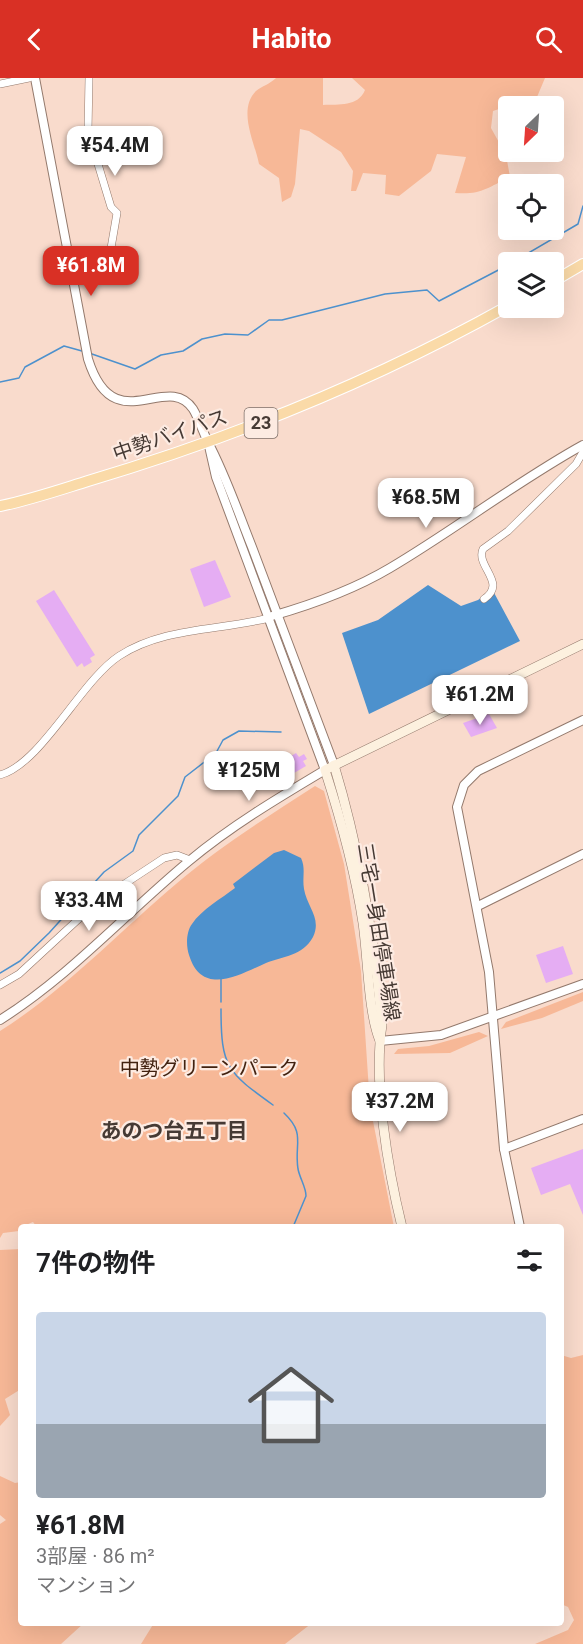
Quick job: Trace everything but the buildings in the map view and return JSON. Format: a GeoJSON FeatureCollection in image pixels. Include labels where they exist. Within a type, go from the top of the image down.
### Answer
{"type":"FeatureCollection","features":[{"type":"Feature","properties":{"kind":"highway"},"geometry":{"type":"LineString","coordinates":[[564,275],[583,264]]}},
{"type":"Feature","properties":{"kind":"highway","name":"中勢バイパス"},"geometry":{"type":"LineString","coordinates":[[0,506],[208,442],[331,393],[420,352],[498,311]]}},
{"type":"Feature","properties":{"kind":"main road"},"geometry":{"type":"LineString","coordinates":[[325,770],[583,644]]}},
{"type":"Feature","properties":{"kind":"main road","name":"三宅一身田停車場線"},"geometry":{"type":"LineString","coordinates":[[334,765],[350,817],[366,888],[382,1025],[380,1041],[385,1128],[401,1224]]}},
{"type":"Feature","properties":{"kind":"main road","name":"三宅一身田停車場線"},"geometry":{"type":"LineString","coordinates":[[325,770],[352,866],[368,956],[374,1026],[380,1041]]}},
{"type":"Feature","properties":{"kind":"street"},"geometry":{"type":"LineString","coordinates":[[0,84],[29,78]]}},
{"type":"Feature","properties":{"kind":"street"},"geometry":{"type":"LineString","coordinates":[[0,1020],[46,988],[190,860],[241,823],[325,770],[219,462],[192,408],[182,399],[170,397],[128,402],[111,396],[98,386],[88,359],[35,78]]}},
{"type":"Feature","properties":{"kind":"street"},"geometry":{"type":"LineString","coordinates":[[89,78],[88,131],[111,207],[117,213],[111,248],[120,277]]}},
{"type":"Feature","properties":{"kind":"street"},"geometry":{"type":"LineString","coordinates":[[0,775],[24,761],[120,655],[164,635],[273,616],[331,597],[390,568],[538,470],[583,445]]}},
{"type":"Feature","properties":{"kind":"street"},"geometry":{"type":"LineString","coordinates":[[484,599],[492,592],[494,583],[482,559],[483,549],[508,531],[576,464],[583,452]]}},
{"type":"Feature","properties":{"kind":"street"},"geometry":{"type":"LineString","coordinates":[[273,616],[334,765]]}},
{"type":"Feature","properties":{"kind":"street"},"geometry":{"type":"LineString","coordinates":[[519,1224],[504,1149],[489,972],[478,906],[457,811],[464,785],[483,768],[583,720]]}},
{"type":"Feature","properties":{"kind":"street"},"geometry":{"type":"LineString","coordinates":[[478,906],[583,854]]}},
{"type":"Feature","properties":{"kind":"street"},"geometry":{"type":"LineString","coordinates":[[0,985],[24,970],[97,902],[164,858],[177,855],[190,860]]}},
{"type":"Feature","properties":{"kind":"street"},"geometry":{"type":"LineString","coordinates":[[380,1041],[441,1035],[583,984]]}},
{"type":"Feature","properties":{"kind":"street"},"geometry":{"type":"LineString","coordinates":[[504,1149],[583,1119]]}},
{"type":"Feature","properties":{"kind":"green space"},"geometry":{"type":"Polygon","coordinates":[[[276,78],[323,78],[323,105],[347,104],[358,99],[365,90],[352,78],[545,78],[537,96],[498,96],[498,109],[493,111],[491,128],[498,141],[498,162],[507,162],[509,174],[498,174],[498,183],[489,187],[478,192],[455,193],[466,157],[437,154],[431,171],[399,196],[385,194],[386,175],[363,173],[356,191],[351,191],[353,171],[341,152],[309,131],[300,129],[295,184],[291,197],[282,202],[279,178],[259,164],[248,117],[248,107],[256,91],[276,78]]]}},
{"type":"Feature","properties":{"kind":"green space","name":"中勢グリーンパーク"},"geometry":{"type":"Polygon","coordinates":[[[315,786],[324,791],[344,864],[361,971],[370,1106],[393,1224],[35,1224],[33,1222],[18,1224],[18,1231],[3,1233],[0,1238],[0,1031],[47,998],[192,870],[315,786]]]}},
{"type":"Feature","properties":{"kind":"green space"},"geometry":{"type":"Polygon","coordinates":[[[583,992],[583,1001],[542,1018],[501,1029],[506,1022],[583,992]]]}},
{"type":"Feature","properties":{"kind":"green space"},"geometry":{"type":"Polygon","coordinates":[[[479,1032],[488,1036],[450,1053],[394,1054],[398,1049],[429,1046],[479,1032]]]}},
{"type":"Feature","properties":{"kind":"green space"},"geometry":{"type":"Polygon","coordinates":[[[18,1249],[18,1391],[5,1399],[10,1415],[0,1426],[0,1250],[18,1249]]]}},
{"type":"Feature","properties":{"kind":"green space"},"geometry":{"type":"Polygon","coordinates":[[[583,1355],[583,1644],[535,1644],[568,1630],[574,1620],[568,1607],[564,1605],[564,1356],[571,1358],[583,1355]]]}},
{"type":"Feature","properties":{"kind":"green space"},"geometry":{"type":"Polygon","coordinates":[[[0,1476],[18,1482],[18,1626],[81,1626],[61,1644],[0,1644],[0,1524],[6,1520],[0,1515],[0,1476]]]}},
{"type":"Feature","properties":{"kind":"green space"},"geometry":{"type":"Polygon","coordinates":[[[152,1626],[308,1626],[285,1644],[141,1644],[152,1626]]]}},
{"type":"Feature","properties":{"kind":"water"},"geometry":{"type":"Polygon","coordinates":[[[428,585],[461,606],[478,600],[492,589],[520,641],[369,714],[342,633],[378,620],[428,585]]]}},
{"type":"Feature","properties":{"kind":"water"},"geometry":{"type":"Polygon","coordinates":[[[284,850],[301,858],[304,869],[304,889],[316,924],[313,937],[298,952],[233,977],[212,979],[203,976],[195,968],[189,955],[187,943],[190,927],[206,909],[235,888],[233,884],[274,853],[284,850]]]}},
{"type":"Feature","properties":{"kind":"waterway"},"geometry":{"type":"LineString","coordinates":[[530,252],[578,224],[583,206]]}},
{"type":"Feature","properties":{"kind":"waterway"},"geometry":{"type":"LineString","coordinates":[[92,354],[135,369],[161,355],[183,351],[202,339],[225,334],[248,335],[269,320],[282,320],[385,294],[427,290],[439,301],[498,270]]}},
{"type":"Feature","properties":{"kind":"waterway"},"geometry":{"type":"LineString","coordinates":[[0,382],[19,378],[25,367],[64,346],[82,351]]}},
{"type":"Feature","properties":{"kind":"waterway"},"geometry":{"type":"LineString","coordinates":[[0,973],[20,961],[49,933],[104,872],[133,851],[139,835],[178,796],[185,777],[216,753],[223,740],[239,731],[281,732]]}},
{"type":"Feature","properties":{"kind":"waterway"},"geometry":{"type":"LineString","coordinates":[[221,979],[221,1002]]}},
{"type":"Feature","properties":{"kind":"waterway"},"geometry":{"type":"LineString","coordinates":[[221,1009],[223,1044],[230,1066],[245,1084],[273,1105]]}},
{"type":"Feature","properties":{"kind":"waterway"},"geometry":{"type":"LineString","coordinates":[[284,1113],[291,1120],[297,1133],[298,1169],[306,1193],[294,1224]]}},
{"type":"Feature","properties":{"kind":"district","name":"あのつ台五丁目"},"geometry":{"type":"Point","coordinates":[174,1131]}}]}
